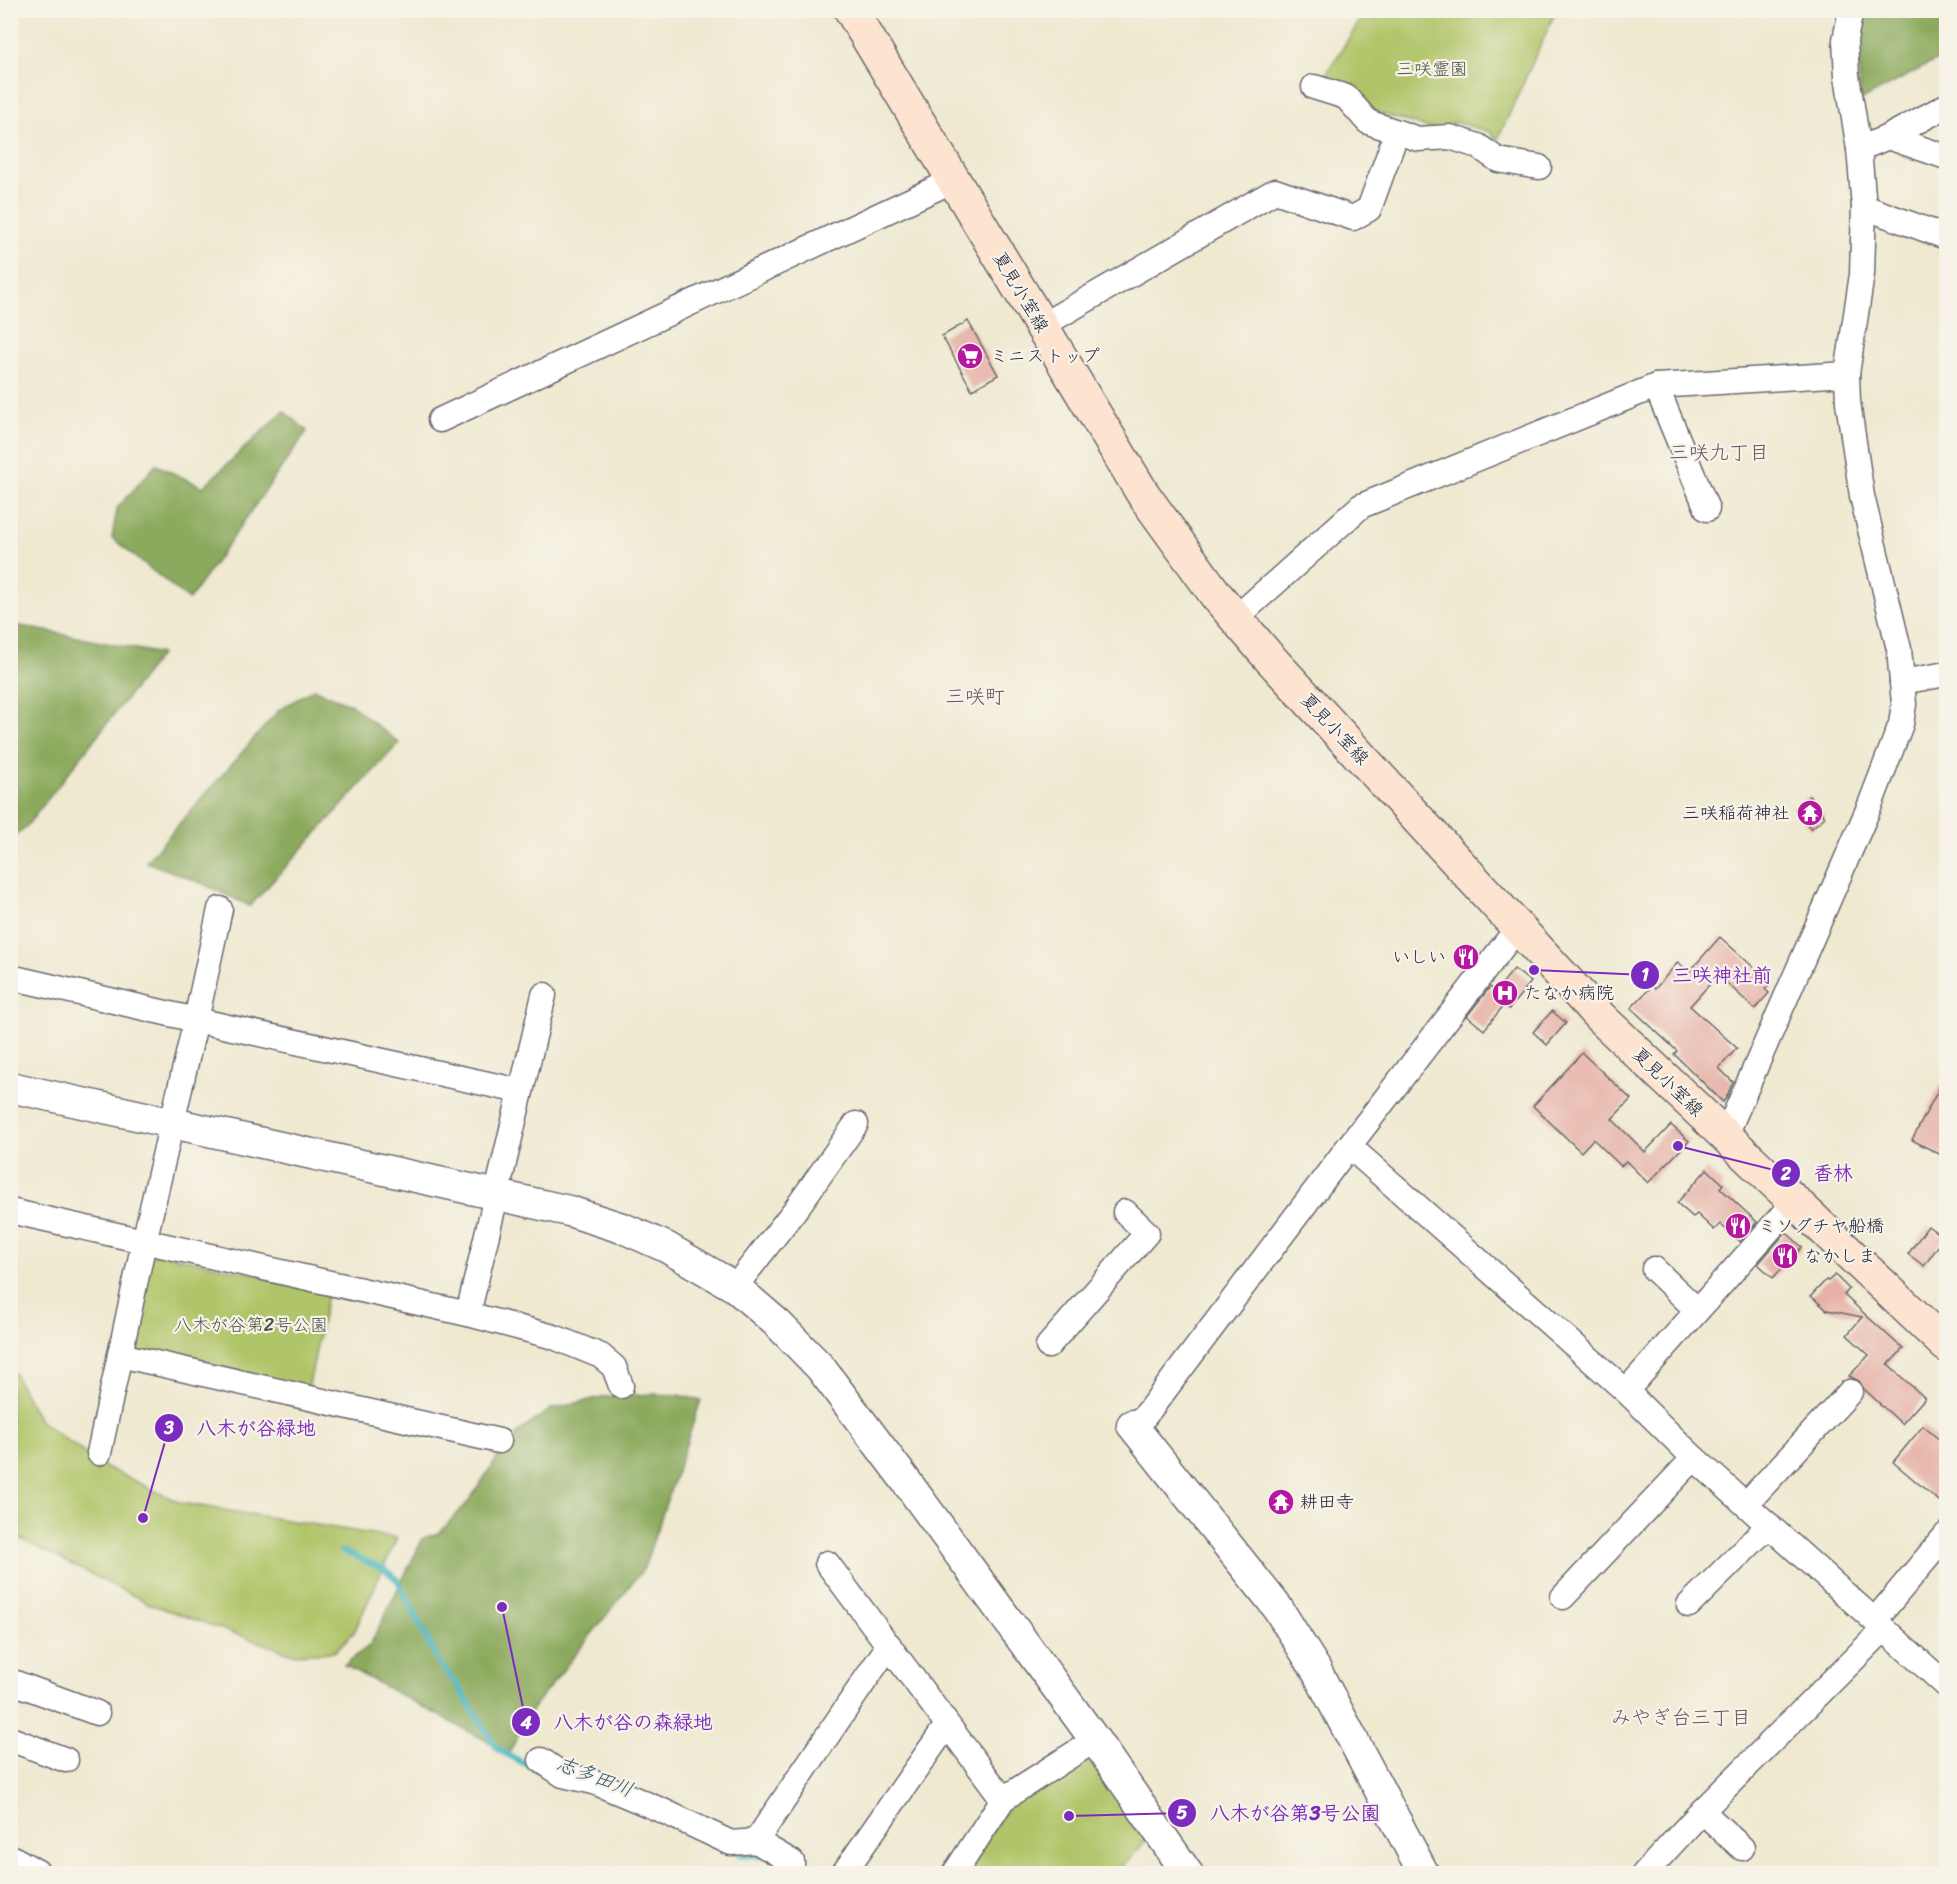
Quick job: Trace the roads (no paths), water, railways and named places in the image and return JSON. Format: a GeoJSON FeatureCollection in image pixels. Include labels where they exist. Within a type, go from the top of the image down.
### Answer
{"type":"FeatureCollection","features":[{"type":"Feature","properties":{"kind":"main road","name":"夏見小室線"},"geometry":{"type":"LineString","coordinates":[[851,10],[1143,494],[1216,595],[1267,655],[1601,1018],[1947,1345]]}},
{"type":"Feature","properties":{"kind":"street"},"geometry":{"type":"LineString","coordinates":[[1725,1137],[1870,806],[1901,724],[1904,704],[1899,649],[1862,496],[1848,402],[1847,374],[1862,274],[1864,207],[1845,40],[1851,10]]}},
{"type":"Feature","properties":{"kind":"street"},"geometry":{"type":"LineString","coordinates":[[1314,87],[1346,97],[1368,122],[1418,139],[1450,137],[1478,147],[1498,160],[1539,167]]}},
{"type":"Feature","properties":{"kind":"street"},"geometry":{"type":"LineString","coordinates":[[1859,149],[1947,106]]}},
{"type":"Feature","properties":{"kind":"street"},"geometry":{"type":"LineString","coordinates":[[1041,326],[1275,191],[1353,218],[1369,209],[1397,132]]}},
{"type":"Feature","properties":{"kind":"street"},"geometry":{"type":"LineString","coordinates":[[1888,136],[1947,157]]}},
{"type":"Feature","properties":{"kind":"street"},"geometry":{"type":"LineString","coordinates":[[440,420],[954,180]]}},
{"type":"Feature","properties":{"kind":"street"},"geometry":{"type":"LineString","coordinates":[[1864,207],[1947,237]]}},
{"type":"Feature","properties":{"kind":"street"},"geometry":{"type":"LineString","coordinates":[[1236,618],[1361,506],[1656,386],[1847,374]]}},
{"type":"Feature","properties":{"kind":"street"},"geometry":{"type":"LineString","coordinates":[[1656,386],[1707,509]]}},
{"type":"Feature","properties":{"kind":"street"},"geometry":{"type":"LineString","coordinates":[[1902,682],[1947,674]]}},
{"type":"Feature","properties":{"kind":"street"},"geometry":{"type":"LineString","coordinates":[[99,1454],[144,1242],[220,909]]}},
{"type":"Feature","properties":{"kind":"street"},"geometry":{"type":"LineString","coordinates":[[1424,1874],[1315,1668],[1277,1607],[1132,1425],[1145,1416],[1349,1146],[1518,930]]}},
{"type":"Feature","properties":{"kind":"street"},"geometry":{"type":"LineString","coordinates":[[10,977],[520,1091]]}},
{"type":"Feature","properties":{"kind":"street"},"geometry":{"type":"LineString","coordinates":[[468,1314],[544,994]]}},
{"type":"Feature","properties":{"kind":"street"},"geometry":{"type":"LineString","coordinates":[[10,1087],[569,1211],[625,1229],[666,1247],[735,1287],[778,1324],[820,1367],[1095,1740],[1188,1874]]}},
{"type":"Feature","properties":{"kind":"street"},"geometry":{"type":"LineString","coordinates":[[735,1287],[798,1206],[856,1124]]}},
{"type":"Feature","properties":{"kind":"street"},"geometry":{"type":"LineString","coordinates":[[1349,1146],[1626,1391],[1694,1458],[1947,1685]]}},
{"type":"Feature","properties":{"kind":"street"},"geometry":{"type":"LineString","coordinates":[[1626,1391],[1795,1201]]}},
{"type":"Feature","properties":{"kind":"street"},"geometry":{"type":"LineString","coordinates":[[10,1211],[468,1314],[554,1337],[601,1356],[614,1367],[621,1386]]}},
{"type":"Feature","properties":{"kind":"street"},"geometry":{"type":"LineString","coordinates":[[1048,1346],[1147,1233],[1125,1212]]}},
{"type":"Feature","properties":{"kind":"street"},"geometry":{"type":"LineString","coordinates":[[1654,1269],[1697,1310]]}},
{"type":"Feature","properties":{"kind":"street"},"geometry":{"type":"LineString","coordinates":[[120,1355],[499,1441]]}},
{"type":"Feature","properties":{"kind":"street"},"geometry":{"type":"LineString","coordinates":[[1746,1504],[1850,1392]]}},
{"type":"Feature","properties":{"kind":"street"},"geometry":{"type":"LineString","coordinates":[[1563,1597],[1694,1458]]}},
{"type":"Feature","properties":{"kind":"street"},"geometry":{"type":"LineString","coordinates":[[1689,1605],[1769,1526]]}},
{"type":"Feature","properties":{"kind":"street"},"geometry":{"type":"LineString","coordinates":[[1644,1874],[1879,1625],[1947,1535]]}},
{"type":"Feature","properties":{"kind":"street"},"geometry":{"type":"LineString","coordinates":[[827,1563],[1003,1799]]}},
{"type":"Feature","properties":{"kind":"street"},"geometry":{"type":"LineString","coordinates":[[756,1841],[889,1645]]}},
{"type":"Feature","properties":{"kind":"street"},"geometry":{"type":"LineString","coordinates":[[10,1681],[97,1713]]}},
{"type":"Feature","properties":{"kind":"street"},"geometry":{"type":"LineString","coordinates":[[843,1874],[947,1725]]}},
{"type":"Feature","properties":{"kind":"street"},"geometry":{"type":"LineString","coordinates":[[10,1739],[66,1760]]}},
{"type":"Feature","properties":{"kind":"street"},"geometry":{"type":"LineString","coordinates":[[954,1874],[1003,1799],[1095,1740]]}},
{"type":"Feature","properties":{"kind":"street"},"geometry":{"type":"LineString","coordinates":[[541,1760],[563,1775],[594,1782],[731,1843],[756,1841],[792,1862],[792,1874]]}},
{"type":"Feature","properties":{"kind":"street"},"geometry":{"type":"LineString","coordinates":[[1702,1811],[1742,1848]]}},
{"type":"Feature","properties":{"kind":"street"},"geometry":{"type":"LineString","coordinates":[[10,1860],[35,1874]]}},
{"type":"Feature","properties":{"kind":"waterway","name":"志多田川"},"geometry":{"type":"LineString","coordinates":[[342,1551],[384,1569],[397,1579],[438,1661],[460,1689],[497,1749],[537,1770]]}},
{"type":"Feature","properties":{"kind":"waterway","name":"志多田川"},"geometry":{"type":"LineString","coordinates":[[739,1854],[761,1856]]}},
{"type":"Feature","properties":{"kind":"place","name":"ミニストップ"},"geometry":{"type":"Point","coordinates":[970,356]}},
{"type":"Feature","properties":{"kind":"place","name":"三咲稲荷神社"},"geometry":{"type":"Point","coordinates":[1810,813]}},
{"type":"Feature","properties":{"kind":"place","name":"いしい"},"geometry":{"type":"Point","coordinates":[1466,957]}},
{"type":"Feature","properties":{"kind":"place","name":"三咲神社前"},"geometry":{"type":"Point","coordinates":[1534,970]}},
{"type":"Feature","properties":{"kind":"place","name":"たなか病院"},"geometry":{"type":"Point","coordinates":[1505,993]}},
{"type":"Feature","properties":{"kind":"place","name":"香林"},"geometry":{"type":"Point","coordinates":[1678,1146]}},
{"type":"Feature","properties":{"kind":"place","name":"ミソグチヤ船橋"},"geometry":{"type":"Point","coordinates":[1738,1226]}},
{"type":"Feature","properties":{"kind":"place","name":"なかしま"},"geometry":{"type":"Point","coordinates":[1785,1256]}},
{"type":"Feature","properties":{"kind":"place","name":"耕田寺"},"geometry":{"type":"Point","coordinates":[1281,1502]}},
{"type":"Feature","properties":{"kind":"place","name":"八木が谷緑地"},"geometry":{"type":"Point","coordinates":[143,1518]}},
{"type":"Feature","properties":{"kind":"place","name":"八木が谷の森緑地"},"geometry":{"type":"Point","coordinates":[502,1607]}},
{"type":"Feature","properties":{"kind":"place","name":"八木が谷第3号公園"},"geometry":{"type":"Point","coordinates":[1069,1816]}},
{"type":"Feature","properties":{"kind":"district","name":"三咲九丁目"},"geometry":{"type":"Point","coordinates":[1719,452]}},
{"type":"Feature","properties":{"kind":"district","name":"三咲町"},"geometry":{"type":"Point","coordinates":[975,696]}},
{"type":"Feature","properties":{"kind":"district","name":"みやぎ台三丁目"},"geometry":{"type":"Point","coordinates":[1681,1717]}},
{"type":"Feature","properties":{"kind":"park label","name":"三咲霊園"},"geometry":{"type":"Point","coordinates":[1432,69]}},
{"type":"Feature","properties":{"kind":"park label","name":"八木が谷第2号公園"},"geometry":{"type":"Point","coordinates":[251,1325]}}]}
